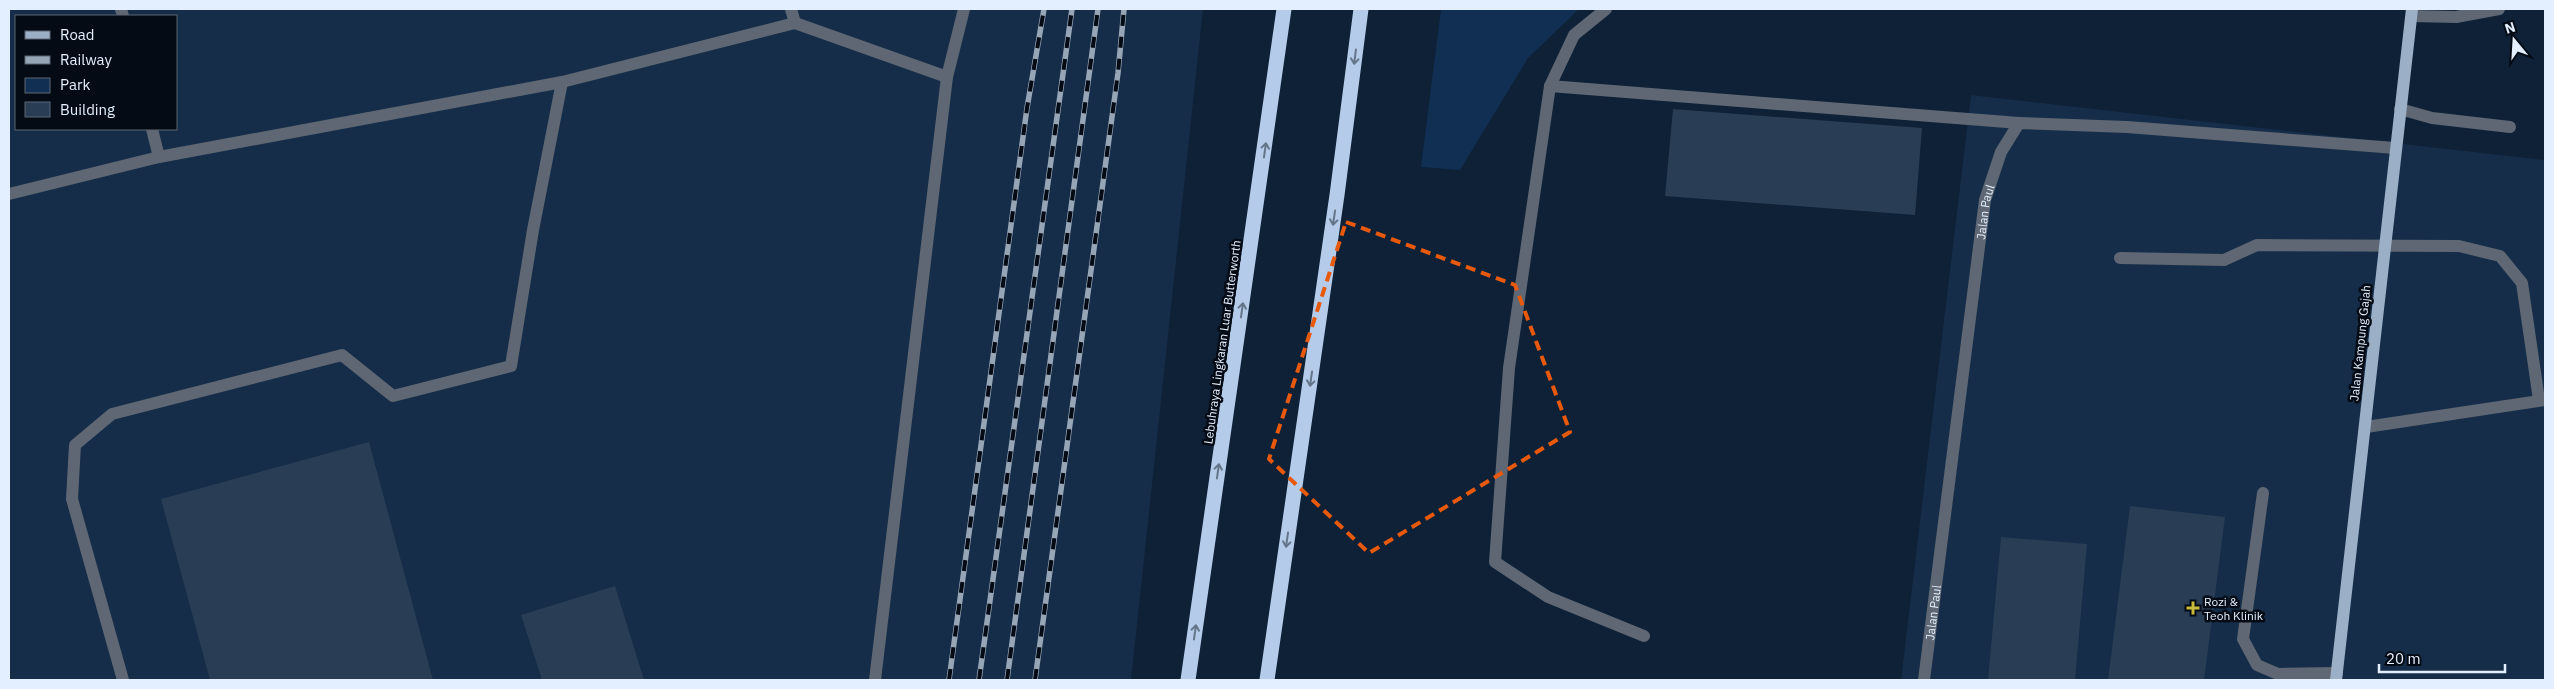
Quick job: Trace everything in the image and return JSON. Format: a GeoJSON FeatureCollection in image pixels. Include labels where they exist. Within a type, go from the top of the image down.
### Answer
{"type":"FeatureCollection","features":[{"type":"Feature","properties":{"kind":"highway","name":"Lebuhraya Lingkaran Luar Butterworth"},"geometry":{"type":"LineString","coordinates":[[1188,680],[1284,9]]}},
{"type":"Feature","properties":{"kind":"highway"},"geometry":{"type":"LineString","coordinates":[[1267,680],[1337,195],[1361,9]]}},
{"type":"Feature","properties":{"kind":"main road","name":"Jalan Kampung Gajah"},"geometry":{"type":"LineString","coordinates":[[2336,676],[2366,428],[2384,247],[2412,12]]}},
{"type":"Feature","properties":{"kind":"street"},"geometry":{"type":"LineString","coordinates":[[791,9],[795,23]]}},
{"type":"Feature","properties":{"kind":"street"},"geometry":{"type":"LineString","coordinates":[[875,680],[947,77],[964,9]]}},
{"type":"Feature","properties":{"kind":"street"},"geometry":{"type":"LineString","coordinates":[[1606,9],[1574,35],[1550,86],[1509,368],[1495,562],[1548,597],[1644,636]]}},
{"type":"Feature","properties":{"kind":"street"},"geometry":{"type":"LineString","coordinates":[[2412,12],[2456,17],[2499,9]]}},
{"type":"Feature","properties":{"kind":"street"},"geometry":{"type":"LineString","coordinates":[[9,194],[159,157],[562,82],[795,23],[947,77]]}},
{"type":"Feature","properties":{"kind":"street"},"geometry":{"type":"LineString","coordinates":[[122,680],[72,498],[74,445],[112,414],[342,355],[393,396],[511,366],[533,230],[562,82]]}},
{"type":"Feature","properties":{"kind":"street"},"geometry":{"type":"LineString","coordinates":[[1550,86],[2020,123],[2127,127],[2395,148]]}},
{"type":"Feature","properties":{"kind":"street"},"geometry":{"type":"LineString","coordinates":[[2400,109],[2432,118],[2510,127]]}},
{"type":"Feature","properties":{"kind":"street","name":"Jalan Paul"},"geometry":{"type":"LineString","coordinates":[[1924,680],[1985,200],[2001,152],[2020,123]]}},
{"type":"Feature","properties":{"kind":"street"},"geometry":{"type":"LineString","coordinates":[[152,130],[159,157]]}},
{"type":"Feature","properties":{"kind":"street"},"geometry":{"type":"LineString","coordinates":[[2120,258],[2224,260],[2257,245],[2459,246],[2500,256],[2522,283],[2542,400],[2366,428]]}},
{"type":"Feature","properties":{"kind":"street"},"geometry":{"type":"LineString","coordinates":[[2263,493],[2243,639],[2256,665],[2278,674],[2336,676]]}},
{"type":"Feature","properties":{"kind":"highlighted area"},"geometry":{"type":"Polygon","coordinates":[[[1346,222],[1515,285],[1570,432],[1369,553],[1269,459],[1346,222]]]}},
{"type":"Feature","properties":{"kind":"shaded area"},"geometry":{"type":"Polygon","coordinates":[[[9,9],[1203,9],[1131,680],[9,680],[9,9]]]}},
{"type":"Feature","properties":{"kind":"shaded area"},"geometry":{"type":"Polygon","coordinates":[[[1971,95],[2545,160],[2545,680],[1901,680],[1971,95]]]}},
{"type":"Feature","properties":{"kind":"green space"},"geometry":{"type":"Polygon","coordinates":[[[1441,9],[1579,9],[1528,58],[1460,170],[1421,167],[1441,9]]]}},
{"type":"Feature","properties":{"kind":"building"},"geometry":{"type":"Polygon","coordinates":[[[1673,109],[1922,128],[1915,215],[1665,196],[1673,109]]]}},
{"type":"Feature","properties":{"kind":"building"},"geometry":{"type":"Polygon","coordinates":[[[369,442],[433,680],[210,680],[161,499],[369,442]]]}},
{"type":"Feature","properties":{"kind":"building"},"geometry":{"type":"Polygon","coordinates":[[[2130,506],[2225,517],[2204,680],[2108,680],[2130,506]]]}},
{"type":"Feature","properties":{"kind":"building"},"geometry":{"type":"Polygon","coordinates":[[[2001,537],[2087,544],[2075,680],[1988,680],[2001,537]]]}},
{"type":"Feature","properties":{"kind":"building"},"geometry":{"type":"Polygon","coordinates":[[[615,586],[644,680],[542,680],[521,615],[615,586]]]}},
{"type":"Feature","properties":{"kind":"railway"},"geometry":{"type":"LineString","coordinates":[[949,680],[1027,108],[1044,9]]}},
{"type":"Feature","properties":{"kind":"railway"},"geometry":{"type":"LineString","coordinates":[[979,680],[1072,9]]}},
{"type":"Feature","properties":{"kind":"railway"},"geometry":{"type":"LineString","coordinates":[[1007,680],[1098,9]]}},
{"type":"Feature","properties":{"kind":"railway"},"geometry":{"type":"LineString","coordinates":[[1035,680],[1118,73],[1124,9]]}},
{"type":"Feature","properties":{"kind":"place","name":"Rozi & Teoh Klinik"},"geometry":{"type":"Point","coordinates":[2193,608]}}]}
